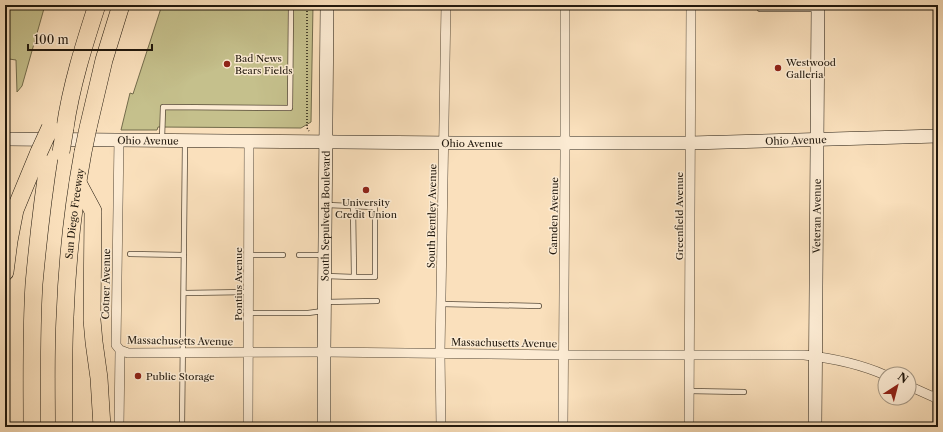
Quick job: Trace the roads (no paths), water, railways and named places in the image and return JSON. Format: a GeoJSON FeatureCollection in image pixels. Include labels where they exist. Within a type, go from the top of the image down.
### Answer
{"type":"FeatureCollection","features":[{"type":"Feature","properties":{"kind":"highway","name":"San Diego Freeway"},"geometry":{"type":"LineString","coordinates":[[32,427],[34,284],[39,238],[61,152],[66,125],[72,58],[87,5]]}},
{"type":"Feature","properties":{"kind":"highway"},"geometry":{"type":"LineString","coordinates":[[66,125],[76,76],[97,5]]}},
{"type":"Feature","properties":{"kind":"highway"},"geometry":{"type":"LineString","coordinates":[[66,125],[96,52],[111,5]]}},
{"type":"Feature","properties":{"kind":"highway","name":"San Diego Freeway"},"geometry":{"type":"LineString","coordinates":[[64,427],[66,288],[69,251],[78,183],[61,152],[66,125],[104,60],[121,5]]}},
{"type":"Feature","properties":{"kind":"highway"},"geometry":{"type":"LineString","coordinates":[[5,272],[15,210],[61,152]]}},
{"type":"Feature","properties":{"kind":"highway"},"geometry":{"type":"LineString","coordinates":[[61,152],[65,201],[56,276],[53,339],[64,351]]}},
{"type":"Feature","properties":{"kind":"highway"},"geometry":{"type":"LineString","coordinates":[[78,183],[93,211],[92,320],[99,378],[102,427]]}},
{"type":"Feature","properties":{"kind":"street","name":"South Sepulveda Boulevard"},"geometry":{"type":"LineString","coordinates":[[324,427],[327,5]]}},
{"type":"Feature","properties":{"kind":"street","name":"South Bentley Avenue"},"geometry":{"type":"LineString","coordinates":[[440,427],[446,5]]}},
{"type":"Feature","properties":{"kind":"street","name":"Camden Avenue"},"geometry":{"type":"LineString","coordinates":[[563,427],[566,5]]}},
{"type":"Feature","properties":{"kind":"street","name":"Greenfield Avenue"},"geometry":{"type":"LineString","coordinates":[[689,427],[691,5]]}},
{"type":"Feature","properties":{"kind":"street","name":"Veteran Avenue"},"geometry":{"type":"LineString","coordinates":[[815,427],[818,7]]}},
{"type":"Feature","properties":{"kind":"street"},"geometry":{"type":"LineString","coordinates":[[937,427],[938,70]]}},
{"type":"Feature","properties":{"kind":"street","name":"Ohio Avenue"},"geometry":{"type":"LineString","coordinates":[[5,139],[690,143],[938,136]]}},
{"type":"Feature","properties":{"kind":"street","name":"Cotner Avenue"},"geometry":{"type":"LineString","coordinates":[[119,139],[116,344],[120,350],[119,427]]}},
{"type":"Feature","properties":{"kind":"street","name":"Pontius Avenue"},"geometry":{"type":"LineString","coordinates":[[248,427],[249,141]]}},
{"type":"Feature","properties":{"kind":"street","name":"Massachusetts Avenue"},"geometry":{"type":"LineString","coordinates":[[120,350],[128,353],[324,352],[563,355],[804,355],[829,359],[877,372]]}},
{"type":"Feature","properties":{"kind":"street"},"geometry":{"type":"LineString","coordinates":[[917,389],[938,398]]}},
{"type":"Feature","properties":{"kind":"lane"},"geometry":{"type":"LineString","coordinates":[[162,140],[163,107],[290,108],[291,5]]}},
{"type":"Feature","properties":{"kind":"lane"},"geometry":{"type":"LineString","coordinates":[[760,9],[818,7]]}},
{"type":"Feature","properties":{"kind":"lane"},"geometry":{"type":"LineString","coordinates":[[182,427],[185,140]]}},
{"type":"Feature","properties":{"kind":"lane"},"geometry":{"type":"LineString","coordinates":[[324,276],[375,277],[375,207],[325,205]]}},
{"type":"Feature","properties":{"kind":"lane"},"geometry":{"type":"LineString","coordinates":[[353,206],[354,277]]}},
{"type":"Feature","properties":{"kind":"lane"},"geometry":{"type":"LineString","coordinates":[[130,254],[184,255]]}},
{"type":"Feature","properties":{"kind":"lane"},"geometry":{"type":"LineString","coordinates":[[249,255],[283,255]]}},
{"type":"Feature","properties":{"kind":"lane"},"geometry":{"type":"LineString","coordinates":[[299,255],[325,255]]}},
{"type":"Feature","properties":{"kind":"lane"},"geometry":{"type":"LineString","coordinates":[[184,293],[249,292]]}},
{"type":"Feature","properties":{"kind":"lane"},"geometry":{"type":"LineString","coordinates":[[249,313],[308,313],[324,306],[377,301]]}},
{"type":"Feature","properties":{"kind":"lane"},"geometry":{"type":"LineString","coordinates":[[441,304],[539,306]]}},
{"type":"Feature","properties":{"kind":"lane"},"geometry":{"type":"LineString","coordinates":[[689,391],[744,392]]}},
{"type":"Feature","properties":{"kind":"place","name":"Bad News Bears Fields"},"geometry":{"type":"Point","coordinates":[227,64]}},
{"type":"Feature","properties":{"kind":"place","name":"Westwood Galleria"},"geometry":{"type":"Point","coordinates":[778,68]}},
{"type":"Feature","properties":{"kind":"place","name":"University Credit Union"},"geometry":{"type":"Point","coordinates":[366,190]}},
{"type":"Feature","properties":{"kind":"place","name":"Public Storage"},"geometry":{"type":"Point","coordinates":[138,376]}}]}
